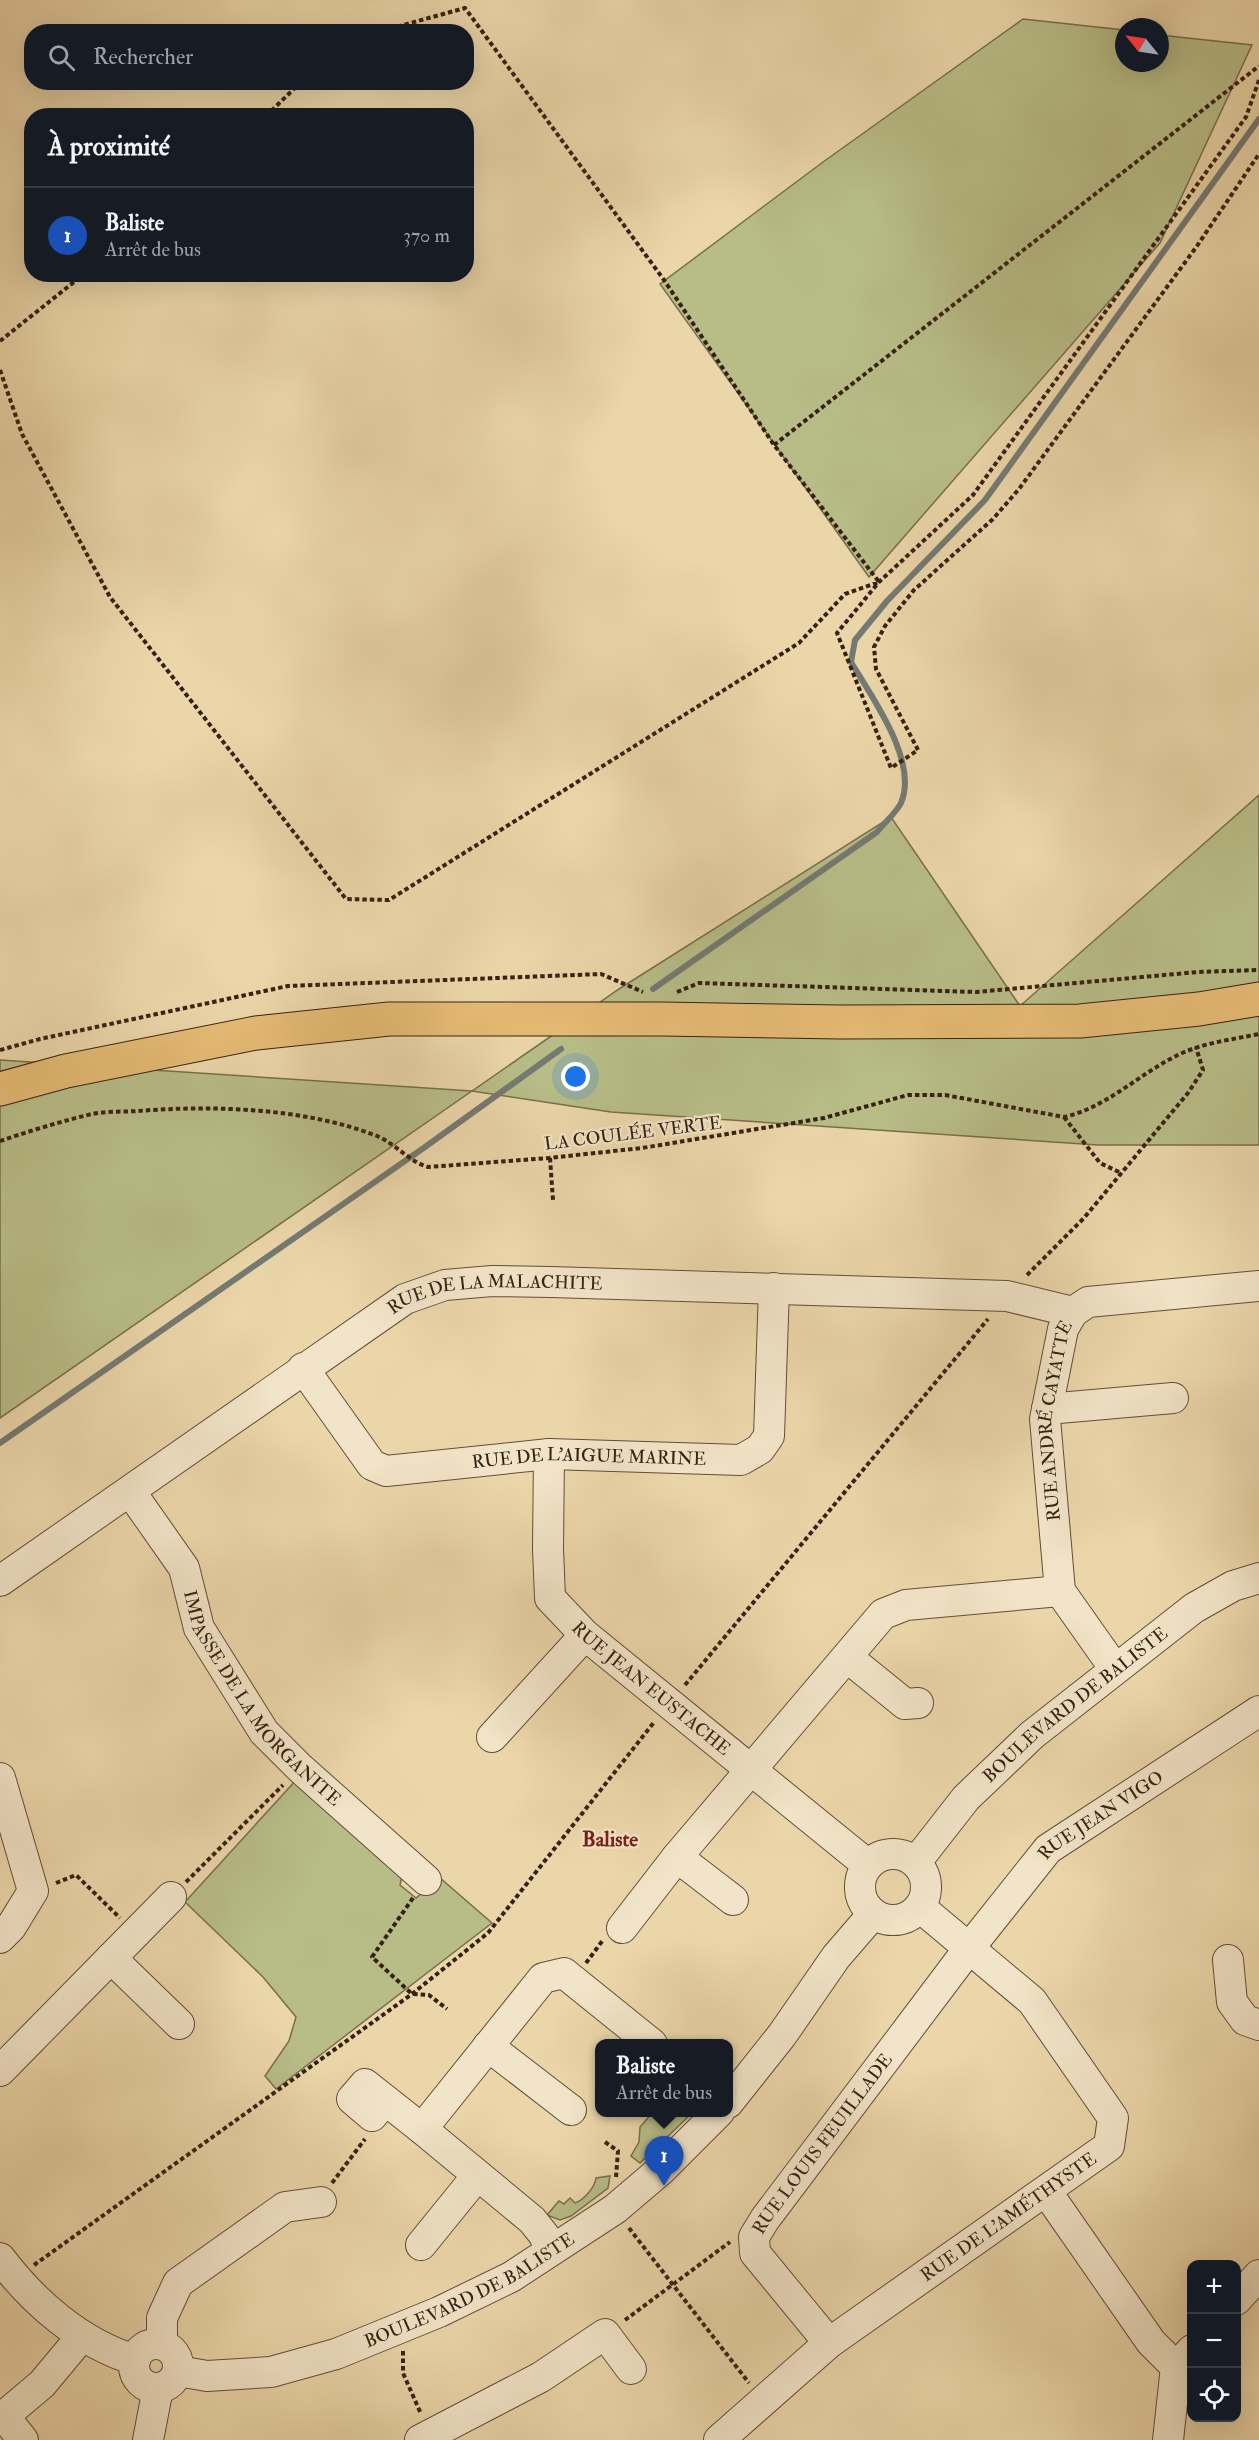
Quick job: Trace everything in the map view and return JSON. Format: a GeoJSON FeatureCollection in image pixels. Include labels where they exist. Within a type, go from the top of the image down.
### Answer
{"type":"FeatureCollection","features":[{"type":"Feature","properties":{"kind":"main road"},"geometry":{"type":"LineString","coordinates":[[0,1089],[66,1071],[256,1033],[389,1019],[1080,1021],[1199,1009],[1259,999]]}},
{"type":"Feature","properties":{"kind":"street","name":"RUE DE LA MALACHITE"},"geometry":{"type":"LineString","coordinates":[[0,1581],[405,1299],[445,1286],[492,1281],[1007,1296],[1074,1312]]}},
{"type":"Feature","properties":{"kind":"street","name":"RUE ANDRÉ CAYATTE"},"geometry":{"type":"LineString","coordinates":[[1060,1591],[1045,1419],[1063,1329],[1074,1312],[1088,1302],[1259,1286]]}},
{"type":"Feature","properties":{"kind":"street","name":"RUE DE L'AIGUE MARINE"},"geometry":{"type":"LineString","coordinates":[[303,1368],[372,1465],[386,1471],[549,1454],[741,1460],[760,1449],[770,1436],[774,1288]]}},
{"type":"Feature","properties":{"kind":"street"},"geometry":{"type":"LineString","coordinates":[[1047,1409],[1173,1398]]}},
{"type":"Feature","properties":{"kind":"street","name":"RUE JEAN EUSTACHE"},"geometry":{"type":"LineString","coordinates":[[549,1454],[550,1598],[585,1635],[868,1865]]}},
{"type":"Feature","properties":{"kind":"street","name":"IMPASSE DE LA MORGANITE"},"geometry":{"type":"LineString","coordinates":[[130,1491],[184,1568],[199,1628],[264,1732],[300,1768],[426,1880]]}},
{"type":"Feature","properties":{"kind":"street","name":"BOULEVARD DE BALISTE"},"geometry":{"type":"LineString","coordinates":[[916,1862],[966,1798],[1032,1735],[1194,1608],[1233,1586],[1259,1578]]}},
{"type":"Feature","properties":{"kind":"street"},"geometry":{"type":"LineString","coordinates":[[622,1928],[677,1857],[883,1614],[906,1605],[1060,1591],[1115,1669]]}},
{"type":"Feature","properties":{"kind":"street"},"geometry":{"type":"LineString","coordinates":[[492,1737],[585,1635]]}},
{"type":"Feature","properties":{"kind":"street"},"geometry":{"type":"LineString","coordinates":[[847,1657],[905,1704],[918,1703]]}},
{"type":"Feature","properties":{"kind":"street","name":"RUE JEAN VIGO"},"geometry":{"type":"LineString","coordinates":[[970,1947],[1048,1849],[1258,1714]]}},
{"type":"Feature","properties":{"kind":"street"},"geometry":{"type":"LineString","coordinates":[[0,1778],[33,1891],[11,1927],[0,1938]]}},
{"type":"Feature","properties":{"kind":"street"},"geometry":{"type":"LineString","coordinates":[[891,1853],[905,1855],[916,1862],[924,1872],[927,1884],[926,1896],[921,1908],[898,1921],[885,1920],[873,1914],[864,1904],[860,1891],[861,1877],[868,1865],[879,1857],[891,1853]]}},
{"type":"Feature","properties":{"kind":"street"},"geometry":{"type":"LineString","coordinates":[[677,1857],[733,1900]]}},
{"type":"Feature","properties":{"kind":"street"},"geometry":{"type":"LineString","coordinates":[[0,2071],[171,1897]]}},
{"type":"Feature","properties":{"kind":"street","name":"RUE DE L'AMÉTHYSTE"},"geometry":{"type":"LineString","coordinates":[[719,2440],[829,2343],[1109,2146],[1113,2118],[1032,2001],[921,1908]]}},
{"type":"Feature","properties":{"kind":"street"},"geometry":{"type":"LineString","coordinates":[[733,2098],[782,2035],[836,1957],[873,1914]]}},
{"type":"Feature","properties":{"kind":"street","name":"RUE LOUIS FEUILLADE"},"geometry":{"type":"LineString","coordinates":[[829,2343],[755,2253],[754,2237],[765,2219],[970,1947]]}},
{"type":"Feature","properties":{"kind":"street"},"geometry":{"type":"LineString","coordinates":[[111,1958],[178,2024]]}},
{"type":"Feature","properties":{"kind":"street"},"geometry":{"type":"LineString","coordinates":[[1228,1960],[1232,2002],[1245,2020],[1259,2025]]}},
{"type":"Feature","properties":{"kind":"street"},"geometry":{"type":"LineString","coordinates":[[422,2129],[543,1978],[564,1973],[647,2039]]}},
{"type":"Feature","properties":{"kind":"street"},"geometry":{"type":"LineString","coordinates":[[488,2046],[571,2110]]}},
{"type":"Feature","properties":{"kind":"street"},"geometry":{"type":"LineString","coordinates":[[389,2103],[532,2220],[544,2235],[550,2250]]}},
{"type":"Feature","properties":{"kind":"street","name":"BOULEVARD DE BALISTE"},"geometry":{"type":"LineString","coordinates":[[168,2380],[271,2372],[336,2354],[440,2312],[511,2277],[615,2209],[662,2169],[714,2117]]}},
{"type":"Feature","properties":{"kind":"street"},"geometry":{"type":"LineString","coordinates":[[421,2245],[477,2176]]}},
{"type":"Feature","properties":{"kind":"street"},"geometry":{"type":"LineString","coordinates":[[1046,2191],[1151,2342],[1184,2359],[1168,2440]]}},
{"type":"Feature","properties":{"kind":"street"},"geometry":{"type":"LineString","coordinates":[[162,2344],[162,2318],[178,2283],[285,2206],[321,2202]]}},
{"type":"Feature","properties":{"kind":"street"},"geometry":{"type":"LineString","coordinates":[[8,2268],[43,2305],[82,2336],[135,2360]]}},
{"type":"Feature","properties":{"kind":"street"},"geometry":{"type":"LineString","coordinates":[[1241,2295],[1259,2275]]}},
{"type":"Feature","properties":{"kind":"street"},"geometry":{"type":"LineString","coordinates":[[425,2437],[540,2377],[605,2334],[631,2369]]}},
{"type":"Feature","properties":{"kind":"street"},"geometry":{"type":"LineString","coordinates":[[23,2440],[4,2416],[42,2384],[82,2336]]}},
{"type":"Feature","properties":{"kind":"street"},"geometry":{"type":"LineString","coordinates":[[148,2440],[168,2380],[179,2362],[176,2354],[162,2344],[145,2346],[135,2360],[137,2376],[142,2383],[168,2380]]}},
{"type":"Feature","properties":{"kind":"path"},"geometry":{"type":"LineString","coordinates":[[407,24],[465,8],[664,280],[774,445],[879,582]]}},
{"type":"Feature","properties":{"kind":"path"},"geometry":{"type":"LineString","coordinates":[[774,445],[1259,66]]}},
{"type":"Feature","properties":{"kind":"path"},"geometry":{"type":"LineString","coordinates":[[1259,80],[1246,117],[973,495],[879,582],[837,633],[891,768],[918,750],[876,669],[874,647],[885,626],[914,590],[993,519],[1018,489],[1197,246],[1259,154]]}},
{"type":"Feature","properties":{"kind":"path"},"geometry":{"type":"LineString","coordinates":[[274,108],[293,90]]}},
{"type":"Feature","properties":{"kind":"path"},"geometry":{"type":"LineString","coordinates":[[0,341],[74,282]]}},
{"type":"Feature","properties":{"kind":"path"},"geometry":{"type":"LineString","coordinates":[[0,370],[22,434],[110,597],[346,899],[389,900],[799,644],[845,594],[879,582]]}},
{"type":"Feature","properties":{"kind":"path"},"geometry":{"type":"LineString","coordinates":[[1121,1173],[1100,1163],[1064,1117],[1082,1113],[1173,1057],[1196,1047],[1259,1034]]}},
{"type":"Feature","properties":{"kind":"path"},"geometry":{"type":"LineString","coordinates":[[8,2268],[412,1994],[488,1933],[670,1702],[1007,1296],[1084,1218],[1188,1093],[1203,1070],[1196,1047]]}},
{"type":"Feature","properties":{"kind":"path","name":"LA COULÉE VERTE"},"geometry":{"type":"LineString","coordinates":[[0,1141],[94,1114],[160,1109],[238,1110],[314,1118],[378,1137],[391,1144],[413,1162],[428,1167],[642,1148],[824,1118],[908,1095],[945,1095],[1064,1117]]}},
{"type":"Feature","properties":{"kind":"path"},"geometry":{"type":"LineString","coordinates":[[549,1158],[553,1200]]}},
{"type":"Feature","properties":{"kind":"path"},"geometry":{"type":"LineString","coordinates":[[171,1897],[300,1768]]}},
{"type":"Feature","properties":{"kind":"path"},"geometry":{"type":"LineString","coordinates":[[33,1891],[76,1875],[135,1934]]}},
{"type":"Feature","properties":{"kind":"path"},"geometry":{"type":"LineString","coordinates":[[426,1880],[372,1957],[412,1994],[429,1995],[447,2009]]}},
{"type":"Feature","properties":{"kind":"path"},"geometry":{"type":"LineString","coordinates":[[573,1980],[608,1933],[622,1928]]}},
{"type":"Feature","properties":{"kind":"path"},"geometry":{"type":"LineString","coordinates":[[321,2202],[337,2173],[389,2103]]}},
{"type":"Feature","properties":{"kind":"path"},"geometry":{"type":"LineString","coordinates":[[605,2142],[618,2151],[615,2209],[763,2402]]}},
{"type":"Feature","properties":{"kind":"path"},"geometry":{"type":"LineString","coordinates":[[605,2334],[729,2242],[754,2237]]}},
{"type":"Feature","properties":{"kind":"path"},"geometry":{"type":"LineString","coordinates":[[403,2326],[403,2373],[425,2437]]}},
{"type":"Feature","properties":{"kind":"green space"},"geometry":{"type":"Polygon","coordinates":[[[1023,19],[1115,29],[1115,72],[1169,72],[1169,36],[1252,45],[1160,243],[869,577],[660,284],[823,162],[1023,19]]]}},
{"type":"Feature","properties":{"kind":"green space"},"geometry":{"type":"Polygon","coordinates":[[[1259,795],[1259,1145],[1098,1145],[611,1112],[472,1091],[619,989],[891,817],[1020,1006],[1259,795]]]}},
{"type":"Feature","properties":{"kind":"green space"},"geometry":{"type":"Polygon","coordinates":[[[0,1060],[472,1091],[0,1418],[0,1060]]]}},
{"type":"Feature","properties":{"kind":"green space"},"geometry":{"type":"Polygon","coordinates":[[[297,1779],[404,1869],[400,1885],[416,1898],[440,1878],[492,1923],[276,2089],[265,2076],[289,2041],[296,2017],[263,1977],[185,1902],[297,1779]]]}},
{"type":"Feature","properties":{"kind":"green space"},"geometry":{"type":"Polygon","coordinates":[[[649,2117],[688,2117],[640,2163],[631,2156],[639,2142],[640,2127],[649,2117]]]}},
{"type":"Feature","properties":{"kind":"green space"},"geometry":{"type":"Polygon","coordinates":[[[610,2176],[608,2188],[571,2216],[560,2220],[547,2215],[559,2201],[564,2204],[570,2198],[575,2203],[582,2199],[591,2189],[596,2178],[610,2176]]]}},
{"type":"Feature","properties":{"kind":"waterway"},"geometry":{"type":"LineString","coordinates":[[653,989],[877,832],[899,807],[905,786],[904,768],[890,730],[851,662],[855,640],[887,601],[985,500],[1259,119]]}},
{"type":"Feature","properties":{"kind":"waterway"},"geometry":{"type":"LineString","coordinates":[[0,1443],[425,1147],[561,1049]]}},
{"type":"Feature","properties":{"kind":"place","name":"Baliste"},"geometry":{"type":"Point","coordinates":[664,2186]}},
{"type":"Feature","properties":{"kind":"district","name":"Baliste"},"geometry":{"type":"Point","coordinates":[610,1839]}}]}
